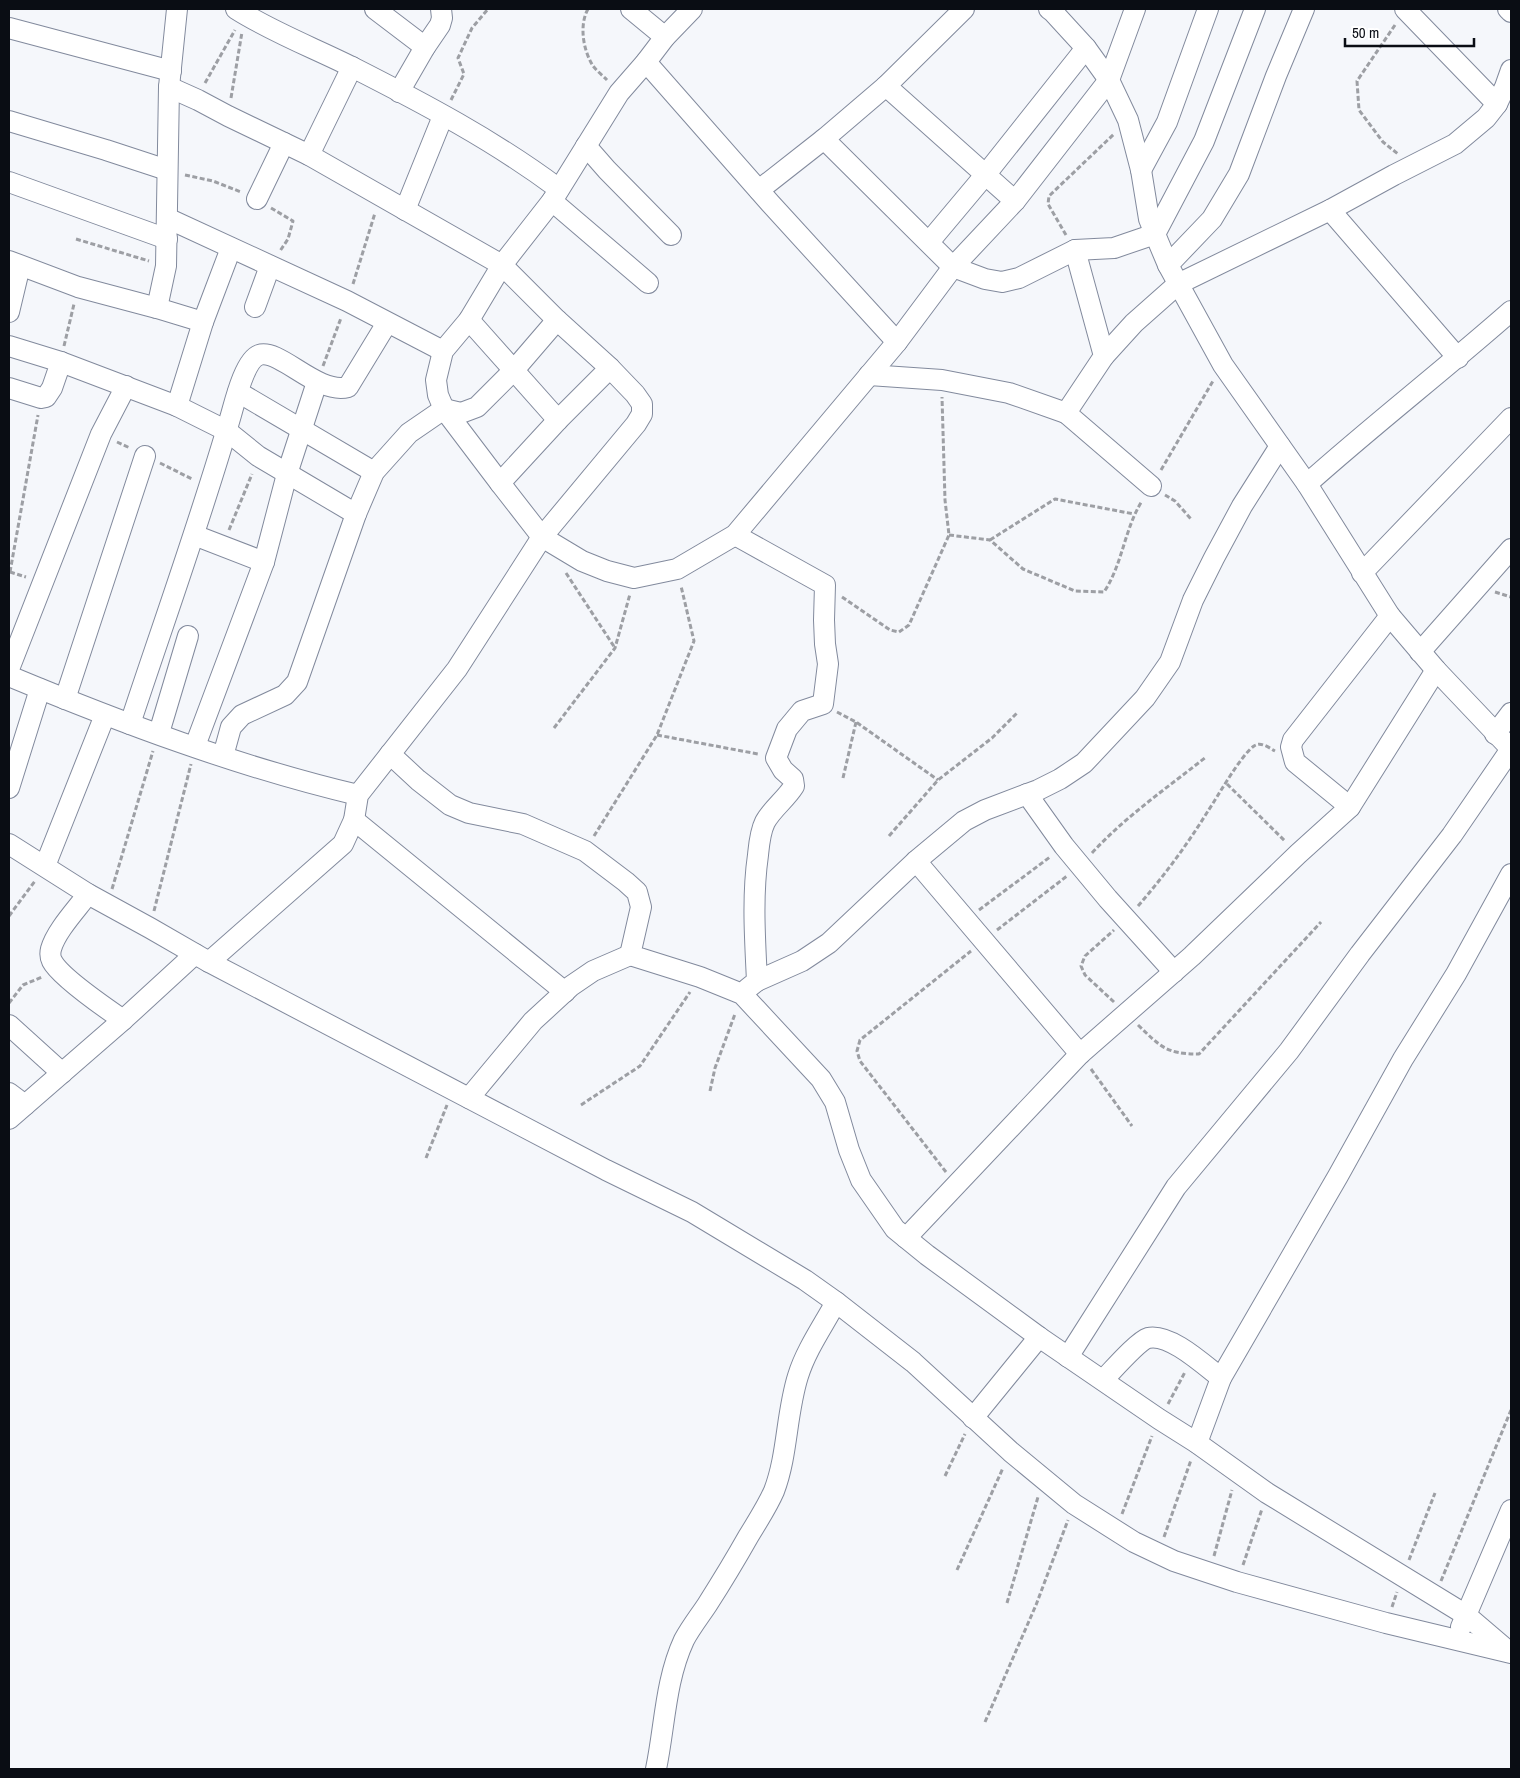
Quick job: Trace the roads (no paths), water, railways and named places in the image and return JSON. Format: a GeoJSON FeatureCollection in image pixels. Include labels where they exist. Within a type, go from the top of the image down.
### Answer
{"type":"FeatureCollection","features":[{"type":"Feature","properties":{"kind":"street"},"geometry":{"type":"LineString","coordinates":[[157,308],[166,266],[170,79],[177,9]]}},
{"type":"Feature","properties":{"kind":"street"},"geometry":{"type":"LineString","coordinates":[[375,9],[425,47]]}},
{"type":"Feature","properties":{"kind":"street"},"geometry":{"type":"LineString","coordinates":[[399,92],[440,24],[442,18],[441,9]]}},
{"type":"Feature","properties":{"kind":"street"},"geometry":{"type":"LineString","coordinates":[[631,9],[665,37]]}},
{"type":"Feature","properties":{"kind":"street"},"geometry":{"type":"LineString","coordinates":[[692,9],[665,37],[619,93],[555,195],[502,265],[469,320],[443,351],[436,380],[438,395],[444,409],[542,537],[582,561],[606,571],[634,578],[677,569],[735,535],[897,342],[953,267],[1015,201],[1109,80],[1135,9]]}},
{"type":"Feature","properties":{"kind":"street"},"geometry":{"type":"LineString","coordinates":[[759,190],[824,139],[886,86],[964,9]]}},
{"type":"Feature","properties":{"kind":"street"},"geometry":{"type":"LineString","coordinates":[[1141,170],[1168,122],[1208,9]]}},
{"type":"Feature","properties":{"kind":"street"},"geometry":{"type":"LineString","coordinates":[[824,139],[953,267],[985,279],[1002,282],[1019,278],[1075,250],[1114,248],[1155,234],[1204,141],[1255,9]]}},
{"type":"Feature","properties":{"kind":"street"},"geometry":{"type":"LineString","coordinates":[[1168,265],[1212,219],[1239,174],[1304,9]]}},
{"type":"Feature","properties":{"kind":"street"},"geometry":{"type":"LineString","coordinates":[[1406,9],[1496,104]]}},
{"type":"Feature","properties":{"kind":"street"},"geometry":{"type":"LineString","coordinates":[[1508,9],[1511,12]]}},
{"type":"Feature","properties":{"kind":"street"},"geometry":{"type":"LineString","coordinates":[[1052,10],[1086,48],[1109,80],[1128,120],[1141,170],[1149,218],[1155,234],[1168,265],[1223,365],[1306,484],[1390,616],[1436,670],[1511,749],[1452,835],[1360,954],[1289,1051],[1176,1187],[1068,1357]]}},
{"type":"Feature","properties":{"kind":"street"},"geometry":{"type":"LineString","coordinates":[[243,11],[399,92],[511,155],[648,283]]}},
{"type":"Feature","properties":{"kind":"street"},"geometry":{"type":"LineString","coordinates":[[9,28],[170,79],[198,100],[308,156],[502,265],[557,320],[610,368],[642,404],[642,414],[636,424],[542,537],[457,669],[358,795],[354,820],[343,844],[123,1020],[9,1119]]}},
{"type":"Feature","properties":{"kind":"street"},"geometry":{"type":"LineString","coordinates":[[929,242],[986,174],[1086,48]]}},
{"type":"Feature","properties":{"kind":"street"},"geometry":{"type":"LineString","coordinates":[[646,62],[897,342]]}},
{"type":"Feature","properties":{"kind":"street"},"geometry":{"type":"LineString","coordinates":[[308,156],[352,67]]}},
{"type":"Feature","properties":{"kind":"street"},"geometry":{"type":"LineString","coordinates":[[1066,412],[1104,356],[1134,323],[1178,284],[1330,210],[1455,144],[1486,118],[1506,87],[1511,70]]}},
{"type":"Feature","properties":{"kind":"street"},"geometry":{"type":"LineString","coordinates":[[886,86],[1015,201]]}},
{"type":"Feature","properties":{"kind":"street"},"geometry":{"type":"LineString","coordinates":[[404,210],[443,116]]}},
{"type":"Feature","properties":{"kind":"street"},"geometry":{"type":"LineString","coordinates":[[9,121],[168,170]]}},
{"type":"Feature","properties":{"kind":"street"},"geometry":{"type":"LineString","coordinates":[[257,199],[284,143]]}},
{"type":"Feature","properties":{"kind":"street"},"geometry":{"type":"LineString","coordinates":[[586,146],[671,235]]}},
{"type":"Feature","properties":{"kind":"street"},"geometry":{"type":"LineString","coordinates":[[9,182],[167,240]]}},
{"type":"Feature","properties":{"kind":"street"},"geometry":{"type":"LineString","coordinates":[[1330,210],[1458,358]]}},
{"type":"Feature","properties":{"kind":"street"},"geometry":{"type":"LineString","coordinates":[[167,218],[347,301],[443,351]]}},
{"type":"Feature","properties":{"kind":"street"},"geometry":{"type":"LineString","coordinates":[[177,406],[203,322],[230,248]]}},
{"type":"Feature","properties":{"kind":"street"},"geometry":{"type":"LineString","coordinates":[[1075,250],[1104,356]]}},
{"type":"Feature","properties":{"kind":"street"},"geometry":{"type":"LineString","coordinates":[[9,312],[14,264],[78,287],[203,322]]}},
{"type":"Feature","properties":{"kind":"street"},"geometry":{"type":"LineString","coordinates":[[255,307],[270,266]]}},
{"type":"Feature","properties":{"kind":"street"},"geometry":{"type":"LineString","coordinates":[[1306,484],[1360,436],[1458,358],[1511,311]]}},
{"type":"Feature","properties":{"kind":"street"},"geometry":{"type":"LineString","coordinates":[[469,320],[558,420]]}},
{"type":"Feature","properties":{"kind":"street"},"geometry":{"type":"LineString","coordinates":[[223,756],[231,727],[242,715],[285,695],[297,682],[356,514],[374,472],[409,433],[444,409],[461,413],[476,407],[514,370],[557,320]]}},
{"type":"Feature","properties":{"kind":"street"},"geometry":{"type":"LineString","coordinates":[[130,724],[194,536],[238,392],[250,361],[256,356],[263,354],[274,357],[317,382],[340,389],[348,387],[387,323]]}},
{"type":"Feature","properties":{"kind":"street"},"geometry":{"type":"LineString","coordinates":[[9,346],[61,362],[177,406],[227,431],[258,456],[356,514]]}},
{"type":"Feature","properties":{"kind":"street"},"geometry":{"type":"LineString","coordinates":[[9,388],[41,398],[46,397],[49,395],[61,362]]}},
{"type":"Feature","properties":{"kind":"street"},"geometry":{"type":"LineString","coordinates":[[500,483],[558,420],[610,368]]}},
{"type":"Feature","properties":{"kind":"street"},"geometry":{"type":"LineString","coordinates":[[869,375],[942,380],[1009,393],[1066,412],[1151,486]]}},
{"type":"Feature","properties":{"kind":"street"},"geometry":{"type":"LineString","coordinates":[[195,746],[264,562],[287,474],[317,382]]}},
{"type":"Feature","properties":{"kind":"street"},"geometry":{"type":"LineString","coordinates":[[9,669],[101,434],[126,386]]}},
{"type":"Feature","properties":{"kind":"street"},"geometry":{"type":"LineString","coordinates":[[238,392],[374,472]]}},
{"type":"Feature","properties":{"kind":"street"},"geometry":{"type":"LineString","coordinates":[[1362,573],[1511,418]]}},
{"type":"Feature","properties":{"kind":"street"},"geometry":{"type":"LineString","coordinates":[[750,988],[802,961],[829,943],[916,861],[964,821],[985,810],[1060,779],[1084,763],[1145,698],[1170,662],[1193,600],[1214,558],[1242,506],[1280,446]]}},
{"type":"Feature","properties":{"kind":"street"},"geometry":{"type":"LineString","coordinates":[[65,700],[145,456]]}},
{"type":"Feature","properties":{"kind":"street"},"geometry":{"type":"LineString","coordinates":[[735,535],[825,585],[824,620],[828,664],[823,704],[802,711],[787,729],[776,758],[783,770],[793,779],[794,786],[788,796],[765,822],[759,840],[755,873],[750,988]]}},
{"type":"Feature","properties":{"kind":"street"},"geometry":{"type":"LineString","coordinates":[[194,536],[264,562]]}},
{"type":"Feature","properties":{"kind":"street"},"geometry":{"type":"LineString","coordinates":[[1420,652],[1511,549]]}},
{"type":"Feature","properties":{"kind":"street"},"geometry":{"type":"LineString","coordinates":[[1350,807],[1295,762],[1291,747],[1293,740],[1390,616]]}},
{"type":"Feature","properties":{"kind":"street"},"geometry":{"type":"LineString","coordinates":[[159,734],[188,636]]}},
{"type":"Feature","properties":{"kind":"street"},"geometry":{"type":"LineString","coordinates":[[906,1238],[1080,1054],[1174,972],[1350,807],[1436,670]]}},
{"type":"Feature","properties":{"kind":"street"},"geometry":{"type":"LineString","coordinates":[[9,676],[104,715],[223,756],[297,779],[358,795]]}},
{"type":"Feature","properties":{"kind":"street"},"geometry":{"type":"LineString","coordinates":[[9,788],[40,689]]}},
{"type":"Feature","properties":{"kind":"street"},"geometry":{"type":"LineString","coordinates":[[1495,734],[1511,713]]}},
{"type":"Feature","properties":{"kind":"street"},"geometry":{"type":"LineString","coordinates":[[45,866],[104,715]]}},
{"type":"Feature","properties":{"kind":"street"},"geometry":{"type":"LineString","coordinates":[[390,754],[418,780],[450,805],[469,813],[523,824],[584,851],[626,882],[637,892],[640,907],[630,955]]}},
{"type":"Feature","properties":{"kind":"street"},"geometry":{"type":"LineString","coordinates":[[1027,794],[1064,846],[1174,972]]}},
{"type":"Feature","properties":{"kind":"street"},"geometry":{"type":"LineString","coordinates":[[354,820],[565,992]]}},
{"type":"Feature","properties":{"kind":"street"},"geometry":{"type":"LineString","coordinates":[[9,844],[107,906],[202,958],[606,1170],[692,1212],[805,1280],[913,1362],[1043,1479],[1074,1504],[1115,1531],[1158,1554],[1209,1574],[1386,1623],[1511,1653]]}},
{"type":"Feature","properties":{"kind":"street"},"geometry":{"type":"LineString","coordinates":[[916,861],[1080,1054]]}},
{"type":"Feature","properties":{"kind":"street"},"geometry":{"type":"LineString","coordinates":[[1198,1443],[1221,1378],[1338,1176],[1403,1059],[1456,974],[1511,874]]}},
{"type":"Feature","properties":{"kind":"street"},"geometry":{"type":"LineString","coordinates":[[88,894],[56,938],[51,951],[51,959],[59,970],[97,1002],[123,1020]]}},
{"type":"Feature","properties":{"kind":"street"},"geometry":{"type":"LineString","coordinates":[[461,1094],[533,1021],[565,992],[593,971],[630,955],[700,977],[750,988],[820,1078],[835,1102],[849,1150],[861,1180],[895,1229],[1068,1357],[1159,1419],[1198,1443],[1267,1493],[1466,1615],[1511,1653]]}},
{"type":"Feature","properties":{"kind":"street"},"geometry":{"type":"LineString","coordinates":[[9,1025],[62,1073]]}},
{"type":"Feature","properties":{"kind":"street"},"geometry":{"type":"LineString","coordinates":[[9,1092],[25,1105]]}},
{"type":"Feature","properties":{"kind":"street"},"geometry":{"type":"LineString","coordinates":[[656,1769],[668,1690],[684,1642],[693,1624],[705,1609],[731,1567],[774,1490],[783,1458],[792,1399],[798,1375],[836,1302]]}},
{"type":"Feature","properties":{"kind":"street"},"geometry":{"type":"LineString","coordinates":[[974,1418],[1039,1337]]}},
{"type":"Feature","properties":{"kind":"street"},"geometry":{"type":"LineString","coordinates":[[1103,1380],[1135,1347],[1147,1338],[1163,1338],[1193,1356],[1221,1378]]}},
{"type":"Feature","properties":{"kind":"street"},"geometry":{"type":"LineString","coordinates":[[1452,1639],[1466,1615],[1511,1510]]}}]}
